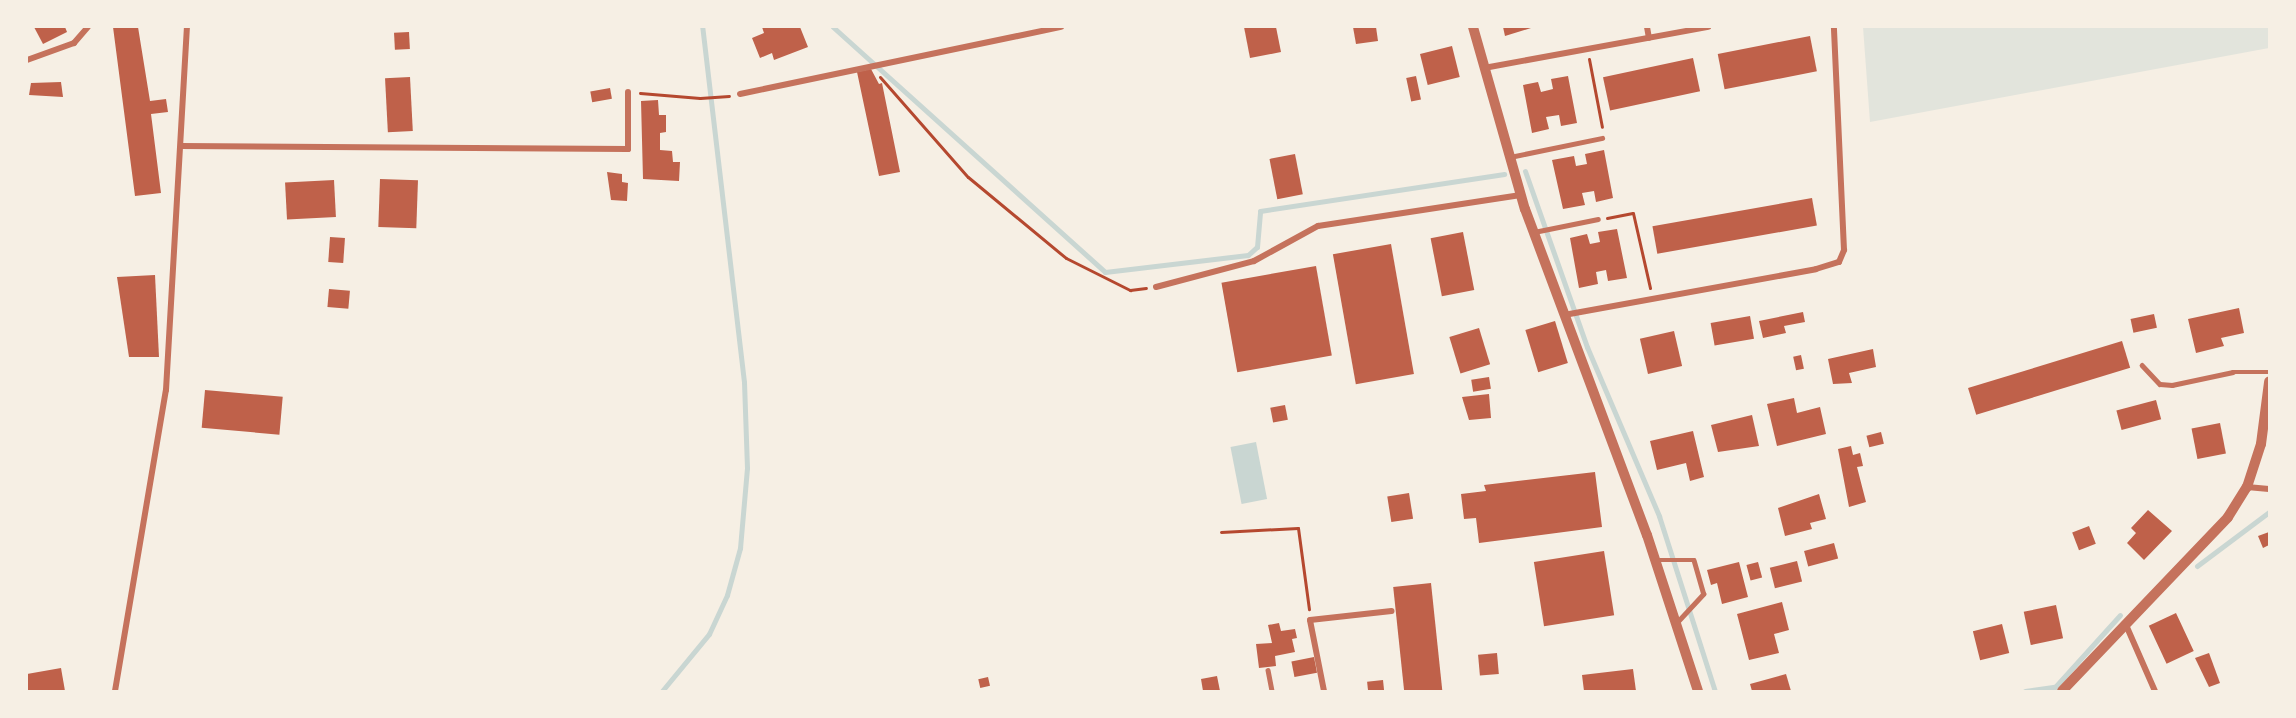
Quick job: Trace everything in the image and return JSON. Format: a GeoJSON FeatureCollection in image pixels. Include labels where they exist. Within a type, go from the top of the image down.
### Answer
{"type":"FeatureCollection","features":[{"type":"Feature","properties":{"kind":"street"},"geometry":{"type":"LineString","coordinates":[[27,60],[74,43],[88,27]]}},
{"type":"Feature","properties":{"kind":"street"},"geometry":{"type":"LineString","coordinates":[[115,691],[166,390],[188,27]]}},
{"type":"Feature","properties":{"kind":"street"},"geometry":{"type":"LineString","coordinates":[[740,94],[1060,27]]}},
{"type":"Feature","properties":{"kind":"street"},"geometry":{"type":"LineString","coordinates":[[1473,27],[1521,195],[1539,231],[1565,314],[1656,560],[1698,691]]}},
{"type":"Feature","properties":{"kind":"street"},"geometry":{"type":"LineString","coordinates":[[1647,27],[1649,38]]}},
{"type":"Feature","properties":{"kind":"street"},"geometry":{"type":"LineString","coordinates":[[1483,68],[1708,27]]}},
{"type":"Feature","properties":{"kind":"street"},"geometry":{"type":"LineString","coordinates":[[1565,314],[1839,262],[1844,250],[1834,27]]}},
{"type":"Feature","properties":{"kind":"street"},"geometry":{"type":"LineString","coordinates":[[181,146],[628,148],[628,92]]}},
{"type":"Feature","properties":{"kind":"street"},"geometry":{"type":"LineString","coordinates":[[1156,287],[1254,261],[1318,226],[1521,195]]}},
{"type":"Feature","properties":{"kind":"street"},"geometry":{"type":"LineString","coordinates":[[2062,691],[2228,517],[2247,487],[2261,444],[2269,382]]}},
{"type":"Feature","properties":{"kind":"street"},"geometry":{"type":"LineString","coordinates":[[2247,487],[2269,489]]}},
{"type":"Feature","properties":{"kind":"street"},"geometry":{"type":"LineString","coordinates":[[1324,691],[1310,620],[1392,611]]}},
{"type":"Feature","properties":{"kind":"street"},"geometry":{"type":"LineString","coordinates":[[2126,625],[2155,691]]}},
{"type":"Feature","properties":{"kind":"lane"},"geometry":{"type":"LineString","coordinates":[[1510,157],[1602,138]]}},
{"type":"Feature","properties":{"kind":"lane"},"geometry":{"type":"LineString","coordinates":[[1539,231],[1598,219]]}},
{"type":"Feature","properties":{"kind":"lane"},"geometry":{"type":"LineString","coordinates":[[2142,365],[2160,384],[2172,385],[2243,370],[2269,372]]}},
{"type":"Feature","properties":{"kind":"lane"},"geometry":{"type":"LineString","coordinates":[[1656,560],[1694,560],[1704,594],[1677,623]]}},
{"type":"Feature","properties":{"kind":"lane"},"geometry":{"type":"LineString","coordinates":[[1268,670],[1272,691]]}},
{"type":"Feature","properties":{"kind":"path"},"geometry":{"type":"LineString","coordinates":[[1587,49],[1602,138]]}},
{"type":"Feature","properties":{"kind":"path"},"geometry":{"type":"LineString","coordinates":[[872,67],[968,177],[1066,258],[1130,290],[1156,287]]}},
{"type":"Feature","properties":{"kind":"path"},"geometry":{"type":"LineString","coordinates":[[628,92],[700,98],[720,96]]}},
{"type":"Feature","properties":{"kind":"path"},"geometry":{"type":"LineString","coordinates":[[1598,219],[1633,213],[1652,299]]}},
{"type":"Feature","properties":{"kind":"path"},"geometry":{"type":"LineString","coordinates":[[1221,532],[1298,528],[1310,620]]}},
{"type":"Feature","properties":{"kind":"shaded area"},"geometry":{"type":"Polygon","coordinates":[[[1863,27],[2269,27],[2269,48],[1870,122],[1863,27]]]}},
{"type":"Feature","properties":{"kind":"shaded area"},"geometry":{"type":"Polygon","coordinates":[[[1256,442],[1267,499],[1242,504],[1230,447],[1256,442]]]}},
{"type":"Feature","properties":{"kind":"building"},"geometry":{"type":"Polygon","coordinates":[[[34,27],[65,27],[67,32],[43,44],[34,27]]]}},
{"type":"Feature","properties":{"kind":"building"},"geometry":{"type":"Polygon","coordinates":[[[113,27],[138,27],[150,101],[166,99],[168,112],[151,114],[161,193],[135,196],[113,27]]]}},
{"type":"Feature","properties":{"kind":"building"},"geometry":{"type":"Polygon","coordinates":[[[762,27],[800,27],[808,47],[774,60],[772,53],[760,58],[752,38],[764,33],[762,27]]]}},
{"type":"Feature","properties":{"kind":"building"},"geometry":{"type":"Polygon","coordinates":[[[1244,27],[1276,27],[1281,52],[1250,58],[1244,27]]]}},
{"type":"Feature","properties":{"kind":"building"},"geometry":{"type":"Polygon","coordinates":[[[1353,27],[1376,27],[1378,41],[1356,44],[1353,27]]]}},
{"type":"Feature","properties":{"kind":"building"},"geometry":{"type":"Polygon","coordinates":[[[1503,27],[1531,27],[1531,28],[1505,36],[1503,27]]]}},
{"type":"Feature","properties":{"kind":"building"},"geometry":{"type":"Polygon","coordinates":[[[409,32],[410,49],[395,50],[394,33],[409,32]]]}},
{"type":"Feature","properties":{"kind":"building"},"geometry":{"type":"Polygon","coordinates":[[[1810,36],[1817,71],[1725,89],[1718,54],[1810,36]]]}},
{"type":"Feature","properties":{"kind":"building"},"geometry":{"type":"Polygon","coordinates":[[[1452,46],[1460,77],[1428,85],[1420,54],[1452,46]]]}},
{"type":"Feature","properties":{"kind":"building"},"geometry":{"type":"Polygon","coordinates":[[[1693,58],[1700,91],[1610,110],[1603,77],[1693,58]]]}},
{"type":"Feature","properties":{"kind":"building"},"geometry":{"type":"Polygon","coordinates":[[[871,69],[879,84],[882,83],[900,172],[879,176],[857,72],[871,69]]]}},
{"type":"Feature","properties":{"kind":"building"},"geometry":{"type":"Polygon","coordinates":[[[1416,76],[1421,99],[1411,102],[1406,78],[1416,76]]]}},
{"type":"Feature","properties":{"kind":"building"},"geometry":{"type":"Polygon","coordinates":[[[1568,76],[1577,123],[1561,126],[1559,115],[1546,117],[1549,129],[1532,133],[1523,85],[1538,82],[1541,92],[1553,89],[1551,79],[1568,76]]]}},
{"type":"Feature","properties":{"kind":"building"},"geometry":{"type":"Polygon","coordinates":[[[410,77],[413,131],[388,132],[385,78],[410,77]]]}},
{"type":"Feature","properties":{"kind":"building"},"geometry":{"type":"Polygon","coordinates":[[[61,82],[63,97],[29,95],[31,83],[61,82]]]}},
{"type":"Feature","properties":{"kind":"building"},"geometry":{"type":"Polygon","coordinates":[[[610,88],[612,99],[592,102],[590,91],[610,88]]]}},
{"type":"Feature","properties":{"kind":"building"},"geometry":{"type":"Polygon","coordinates":[[[658,100],[659,115],[666,115],[666,132],[660,133],[660,150],[672,151],[673,162],[680,162],[679,181],[643,179],[641,101],[658,100]]]}},
{"type":"Feature","properties":{"kind":"building"},"geometry":{"type":"Polygon","coordinates":[[[1604,150],[1613,198],[1596,202],[1594,191],[1582,193],[1585,205],[1563,209],[1552,160],[1574,156],[1576,166],[1587,164],[1585,154],[1604,150]]]}},
{"type":"Feature","properties":{"kind":"building"},"geometry":{"type":"Polygon","coordinates":[[[1295,154],[1303,194],[1277,199],[1269,159],[1295,154]]]}},
{"type":"Feature","properties":{"kind":"building"},"geometry":{"type":"Polygon","coordinates":[[[607,172],[622,174],[622,182],[628,183],[627,201],[611,200],[607,172]]]}},
{"type":"Feature","properties":{"kind":"building"},"geometry":{"type":"Polygon","coordinates":[[[380,179],[418,180],[416,228],[378,227],[380,179]]]}},
{"type":"Feature","properties":{"kind":"building"},"geometry":{"type":"Polygon","coordinates":[[[334,180],[336,217],[287,220],[285,183],[334,180]]]}},
{"type":"Feature","properties":{"kind":"building"},"geometry":{"type":"Polygon","coordinates":[[[1812,198],[1817,226],[1657,254],[1652,226],[1812,198]]]}},
{"type":"Feature","properties":{"kind":"building"},"geometry":{"type":"Polygon","coordinates":[[[1617,229],[1627,278],[1608,281],[1606,270],[1596,272],[1598,284],[1579,288],[1570,238],[1587,234],[1590,244],[1600,242],[1598,232],[1617,229]]]}},
{"type":"Feature","properties":{"kind":"building"},"geometry":{"type":"Polygon","coordinates":[[[1463,232],[1474,290],[1442,296],[1431,238],[1463,232]]]}},
{"type":"Feature","properties":{"kind":"building"},"geometry":{"type":"Polygon","coordinates":[[[330,237],[345,238],[343,263],[328,262],[330,237]]]}},
{"type":"Feature","properties":{"kind":"building"},"geometry":{"type":"Polygon","coordinates":[[[1391,244],[1414,374],[1356,384],[1333,254],[1391,244]]]}},
{"type":"Feature","properties":{"kind":"building"},"geometry":{"type":"Polygon","coordinates":[[[1316,266],[1332,356],[1237,372],[1221,283],[1316,266]]]}},
{"type":"Feature","properties":{"kind":"building"},"geometry":{"type":"Polygon","coordinates":[[[155,275],[159,357],[129,357],[117,277],[155,275]]]}},
{"type":"Feature","properties":{"kind":"building"},"geometry":{"type":"Polygon","coordinates":[[[329,289],[350,291],[348,309],[327,307],[329,289]]]}},
{"type":"Feature","properties":{"kind":"building"},"geometry":{"type":"Polygon","coordinates":[[[2239,308],[2244,333],[2221,338],[2224,346],[2196,353],[2188,319],[2239,308]]]}},
{"type":"Feature","properties":{"kind":"building"},"geometry":{"type":"Polygon","coordinates":[[[1803,312],[1805,322],[1784,326],[1786,333],[1763,338],[1759,321],[1803,312]]]}},
{"type":"Feature","properties":{"kind":"building"},"geometry":{"type":"Polygon","coordinates":[[[2154,314],[2157,328],[2133,333],[2131,319],[2154,314]]]}},
{"type":"Feature","properties":{"kind":"building"},"geometry":{"type":"Polygon","coordinates":[[[1750,316],[1754,339],[1715,346],[1711,323],[1750,316]]]}},
{"type":"Feature","properties":{"kind":"building"},"geometry":{"type":"Polygon","coordinates":[[[1555,321],[1568,363],[1538,372],[1525,330],[1555,321]]]}},
{"type":"Feature","properties":{"kind":"building"},"geometry":{"type":"Polygon","coordinates":[[[1479,328],[1490,364],[1460,373],[1449,337],[1479,328]]]}},
{"type":"Feature","properties":{"kind":"building"},"geometry":{"type":"Polygon","coordinates":[[[1674,331],[1682,366],[1648,374],[1640,339],[1674,331]]]}},
{"type":"Feature","properties":{"kind":"building"},"geometry":{"type":"Polygon","coordinates":[[[2122,341],[2130,368],[1976,415],[1968,388],[2122,341]]]}},
{"type":"Feature","properties":{"kind":"building"},"geometry":{"type":"Polygon","coordinates":[[[1873,349],[1876,367],[1849,373],[1852,383],[1833,384],[1828,359],[1873,349]]]}},
{"type":"Feature","properties":{"kind":"building"},"geometry":{"type":"Polygon","coordinates":[[[1801,355],[1804,369],[1796,370],[1793,357],[1801,355]]]}},
{"type":"Feature","properties":{"kind":"building"},"geometry":{"type":"Polygon","coordinates":[[[1489,377],[1491,389],[1473,392],[1471,380],[1489,377]]]}},
{"type":"Feature","properties":{"kind":"building"},"geometry":{"type":"Polygon","coordinates":[[[205,390],[283,397],[279,435],[202,428],[205,390]]]}},
{"type":"Feature","properties":{"kind":"building"},"geometry":{"type":"Polygon","coordinates":[[[1489,394],[1491,418],[1469,420],[1462,397],[1489,394]]]}},
{"type":"Feature","properties":{"kind":"building"},"geometry":{"type":"Polygon","coordinates":[[[1794,398],[1797,413],[1820,407],[1826,434],[1777,446],[1767,404],[1794,398]]]}},
{"type":"Feature","properties":{"kind":"building"},"geometry":{"type":"Polygon","coordinates":[[[2156,400],[2161,419],[2122,430],[2116,411],[2156,400]]]}},
{"type":"Feature","properties":{"kind":"building"},"geometry":{"type":"Polygon","coordinates":[[[1285,405],[1288,420],[1273,423],[1270,408],[1285,405]]]}},
{"type":"Feature","properties":{"kind":"building"},"geometry":{"type":"Polygon","coordinates":[[[1752,415],[1759,446],[1718,452],[1711,425],[1752,415]]]}},
{"type":"Feature","properties":{"kind":"building"},"geometry":{"type":"Polygon","coordinates":[[[2220,423],[2226,453],[2197,459],[2192,429],[2220,423]]]}},
{"type":"Feature","properties":{"kind":"building"},"geometry":{"type":"Polygon","coordinates":[[[1693,431],[1704,477],[1690,481],[1686,463],[1657,470],[1650,441],[1693,431]]]}},
{"type":"Feature","properties":{"kind":"building"},"geometry":{"type":"Polygon","coordinates":[[[1881,432],[1884,444],[1869,447],[1866,436],[1881,432]]]}},
{"type":"Feature","properties":{"kind":"building"},"geometry":{"type":"Polygon","coordinates":[[[1851,446],[1853,455],[1860,453],[1863,466],[1857,467],[1866,502],[1849,507],[1838,449],[1851,446]]]}},
{"type":"Feature","properties":{"kind":"building"},"geometry":{"type":"Polygon","coordinates":[[[1595,472],[1602,527],[1479,543],[1476,518],[1464,519],[1461,494],[1486,491],[1484,485],[1595,472]]]}},
{"type":"Feature","properties":{"kind":"building"},"geometry":{"type":"Polygon","coordinates":[[[1409,493],[1413,519],[1391,522],[1387,496],[1409,493]]]}},
{"type":"Feature","properties":{"kind":"building"},"geometry":{"type":"Polygon","coordinates":[[[1819,494],[1826,519],[1810,523],[1812,529],[1785,536],[1778,508],[1819,494]]]}},
{"type":"Feature","properties":{"kind":"building"},"geometry":{"type":"Polygon","coordinates":[[[2148,510],[2172,531],[2144,560],[2127,543],[2136,533],[2131,528],[2148,510]]]}},
{"type":"Feature","properties":{"kind":"building"},"geometry":{"type":"Polygon","coordinates":[[[2089,526],[2096,544],[2079,550],[2072,532],[2089,526]]]}},
{"type":"Feature","properties":{"kind":"building"},"geometry":{"type":"Polygon","coordinates":[[[2269,532],[2269,545],[2263,548],[2258,536],[2269,532]]]}},
{"type":"Feature","properties":{"kind":"building"},"geometry":{"type":"Polygon","coordinates":[[[1834,543],[1838,558],[1808,566],[1804,551],[1834,543]]]}},
{"type":"Feature","properties":{"kind":"building"},"geometry":{"type":"Polygon","coordinates":[[[1604,551],[1614,615],[1544,626],[1534,562],[1604,551]]]}},
{"type":"Feature","properties":{"kind":"building"},"geometry":{"type":"Polygon","coordinates":[[[1797,561],[1802,581],[1775,588],[1770,568],[1797,561]]]}},
{"type":"Feature","properties":{"kind":"building"},"geometry":{"type":"Polygon","coordinates":[[[1739,562],[1748,597],[1722,604],[1717,583],[1711,585],[1707,570],[1739,562]]]}},
{"type":"Feature","properties":{"kind":"building"},"geometry":{"type":"Polygon","coordinates":[[[1758,562],[1762,577],[1751,581],[1746,565],[1758,562]]]}},
{"type":"Feature","properties":{"kind":"building"},"geometry":{"type":"Polygon","coordinates":[[[1431,583],[1442,691],[1404,691],[1393,587],[1431,583]]]}},
{"type":"Feature","properties":{"kind":"building"},"geometry":{"type":"Polygon","coordinates":[[[1782,602],[1789,630],[1774,634],[1779,653],[1749,660],[1737,614],[1782,602]]]}},
{"type":"Feature","properties":{"kind":"building"},"geometry":{"type":"Polygon","coordinates":[[[2056,605],[2063,638],[2031,645],[2024,612],[2056,605]]]}},
{"type":"Feature","properties":{"kind":"building"},"geometry":{"type":"Polygon","coordinates":[[[2176,613],[2194,651],[2167,664],[2149,626],[2176,613]]]}},
{"type":"Feature","properties":{"kind":"building"},"geometry":{"type":"Polygon","coordinates":[[[1279,623],[1281,631],[1295,629],[1297,638],[1292,639],[1295,652],[1275,656],[1276,666],[1259,668],[1256,644],[1272,643],[1268,625],[1279,623]]]}},
{"type":"Feature","properties":{"kind":"building"},"geometry":{"type":"Polygon","coordinates":[[[2002,624],[2009,653],[1980,660],[1973,631],[2002,624]]]}},
{"type":"Feature","properties":{"kind":"building"},"geometry":{"type":"Polygon","coordinates":[[[1497,653],[1499,674],[1480,676],[1478,655],[1497,653]]]}},
{"type":"Feature","properties":{"kind":"building"},"geometry":{"type":"Polygon","coordinates":[[[2209,653],[2220,683],[2209,687],[2195,658],[2209,653]]]}},
{"type":"Feature","properties":{"kind":"building"},"geometry":{"type":"Polygon","coordinates":[[[1314,657],[1317,673],[1294,677],[1291,661],[1314,657]]]}},
{"type":"Feature","properties":{"kind":"building"},"geometry":{"type":"Polygon","coordinates":[[[61,668],[65,691],[27,691],[27,674],[61,668]]]}},
{"type":"Feature","properties":{"kind":"building"},"geometry":{"type":"Polygon","coordinates":[[[1633,669],[1636,691],[1584,691],[1582,675],[1633,669]]]}},
{"type":"Feature","properties":{"kind":"building"},"geometry":{"type":"Polygon","coordinates":[[[1786,674],[1791,691],[1752,691],[1750,684],[1786,674]]]}},
{"type":"Feature","properties":{"kind":"building"},"geometry":{"type":"Polygon","coordinates":[[[1217,676],[1220,691],[1203,691],[1201,679],[1217,676]]]}},
{"type":"Feature","properties":{"kind":"building"},"geometry":{"type":"Polygon","coordinates":[[[988,677],[990,686],[980,688],[978,679],[988,677]]]}},
{"type":"Feature","properties":{"kind":"building"},"geometry":{"type":"Polygon","coordinates":[[[1383,680],[1384,690],[1368,691],[1367,682],[1383,680]]]}},
{"type":"Feature","properties":{"kind":"waterway"},"geometry":{"type":"LineString","coordinates":[[662,691],[709,634],[727,595],[740,548],[747,468],[744,382],[702,27]]}},
{"type":"Feature","properties":{"kind":"waterway"},"geometry":{"type":"LineString","coordinates":[[833,27],[1105,272],[1248,255],[1257,247],[1260,211],[1504,174]]}},
{"type":"Feature","properties":{"kind":"waterway"},"geometry":{"type":"LineString","coordinates":[[1525,171],[1587,347],[1659,516],[1715,691]]}},
{"type":"Feature","properties":{"kind":"waterway"},"geometry":{"type":"LineString","coordinates":[[2197,566],[2269,512]]}},
{"type":"Feature","properties":{"kind":"waterway"},"geometry":{"type":"LineString","coordinates":[[2025,691],[2055,687],[2120,615]]}}]}
